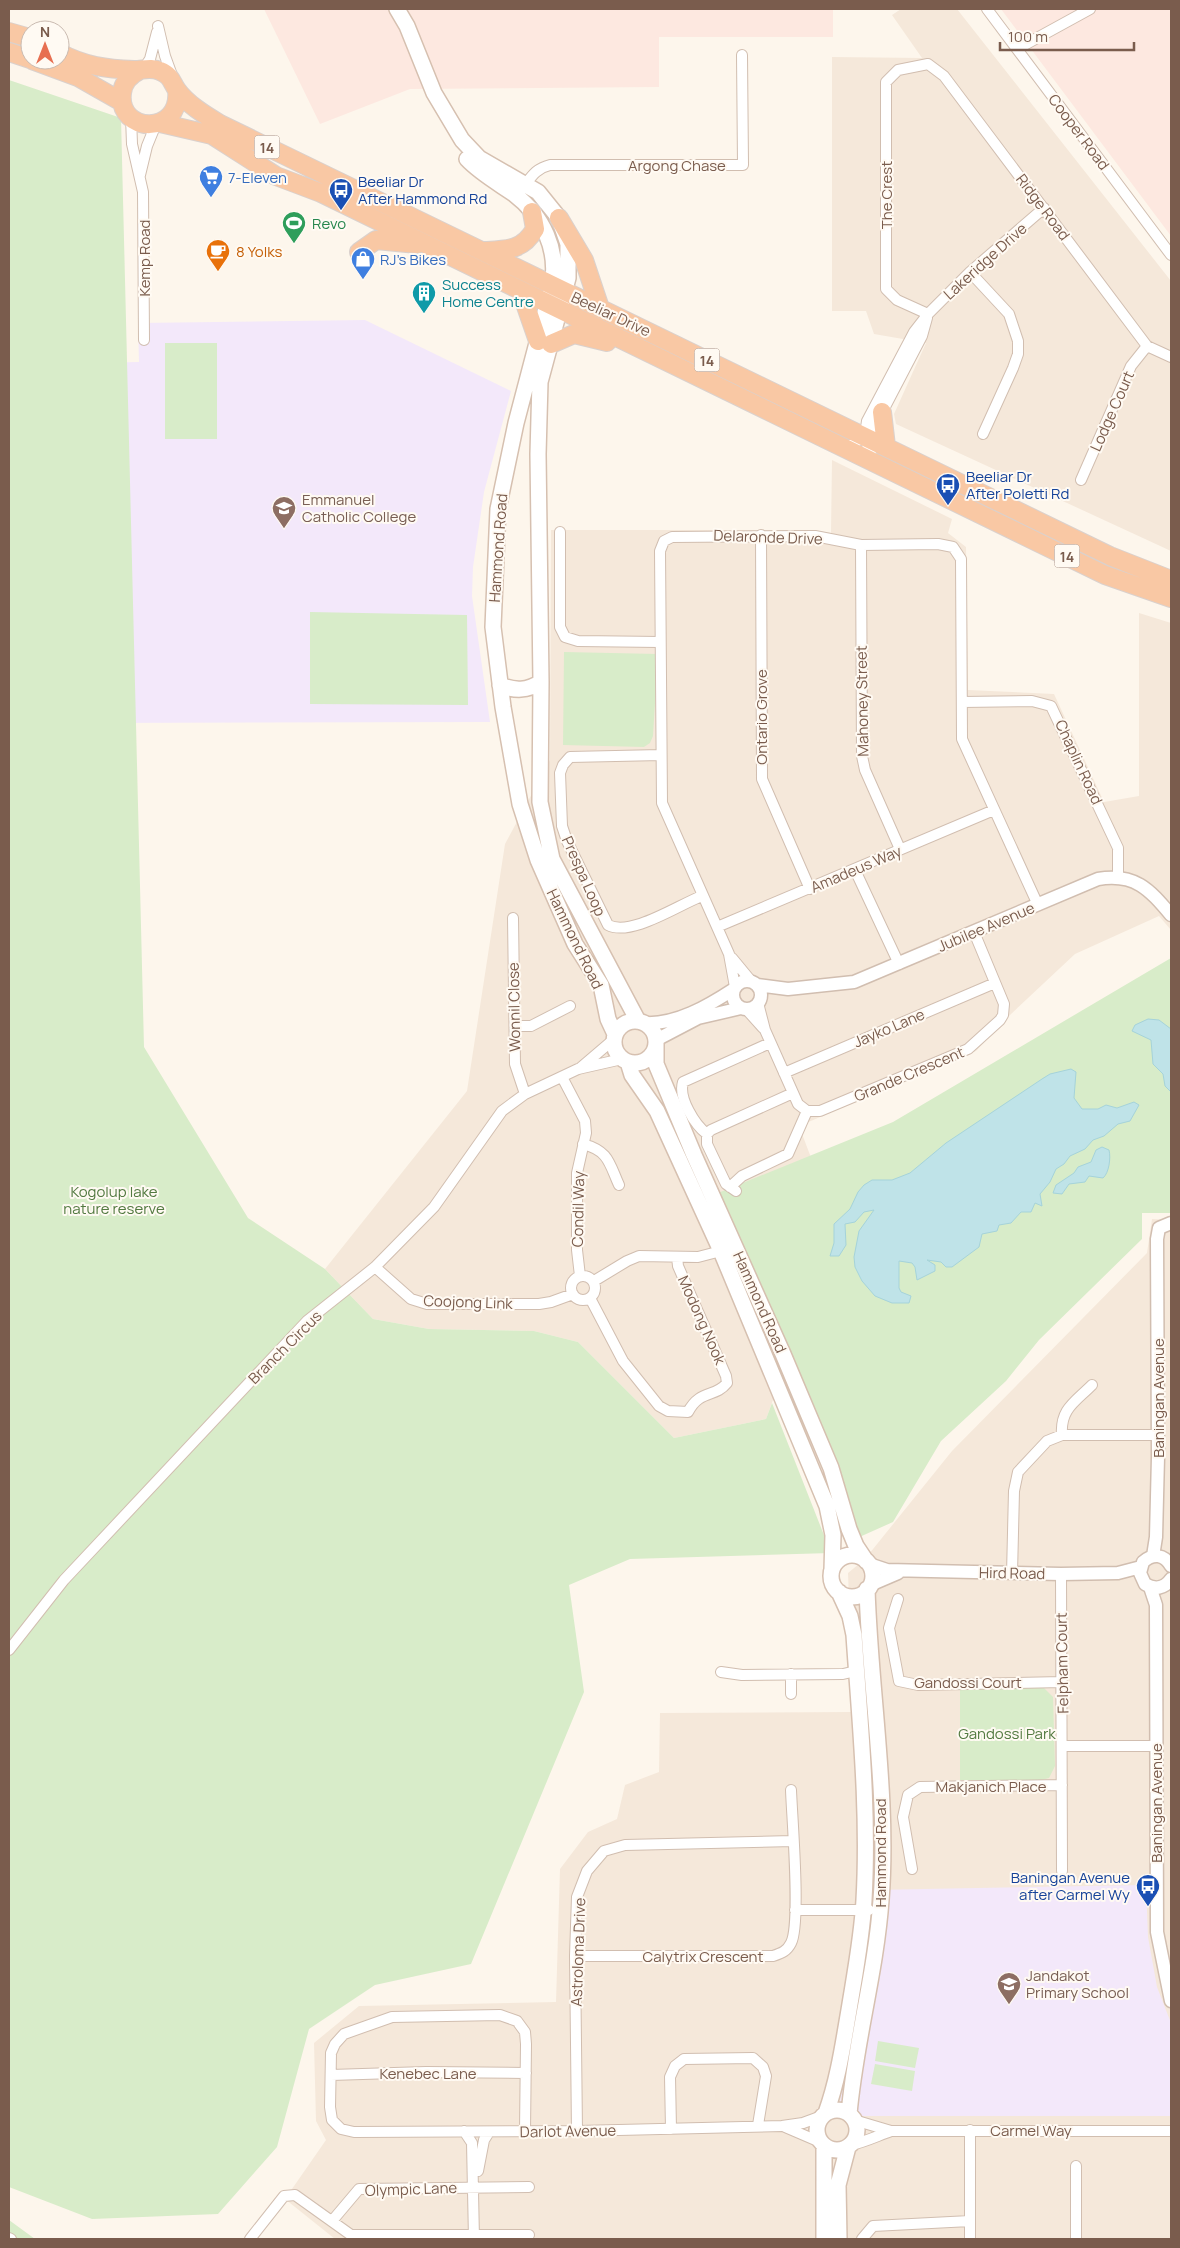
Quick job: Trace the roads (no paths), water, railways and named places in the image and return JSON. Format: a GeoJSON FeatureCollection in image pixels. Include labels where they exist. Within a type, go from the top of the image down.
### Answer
{"type":"FeatureCollection","features":[{"type":"Feature","properties":{"kind":"highway","name":"Beeliar Drive"},"geometry":{"type":"LineString","coordinates":[[70,58],[93,66],[161,71],[171,79],[177,89],[204,115],[220,124],[1110,556],[1171,580]]}},
{"type":"Feature","properties":{"kind":"highway","name":"14"},"geometry":{"type":"LineString","coordinates":[[59,70],[78,77],[145,124],[158,123]]}},
{"type":"Feature","properties":{"kind":"highway"},"geometry":{"type":"LineString","coordinates":[[126,110],[124,85],[132,75],[141,70]]}},
{"type":"Feature","properties":{"kind":"highway"},"geometry":{"type":"LineString","coordinates":[[158,123],[175,110],[177,89]]}},
{"type":"Feature","properties":{"kind":"highway","name":"Beeliar Drive"},"geometry":{"type":"LineString","coordinates":[[158,123],[212,135],[276,176],[321,193],[427,244],[521,292],[1105,575],[1171,598]]}},
{"type":"Feature","properties":{"kind":"highway"},"geometry":{"type":"LineString","coordinates":[[482,251],[512,250],[519,247],[535,229],[532,212]]}},
{"type":"Feature","properties":{"kind":"highway"},"geometry":{"type":"LineString","coordinates":[[560,218],[584,260],[600,308]]}},
{"type":"Feature","properties":{"kind":"highway"},"geometry":{"type":"LineString","coordinates":[[359,252],[376,240],[427,244]]}},
{"type":"Feature","properties":{"kind":"highway"},"geometry":{"type":"LineString","coordinates":[[521,292],[545,342],[574,334],[594,338],[667,363]]}},
{"type":"Feature","properties":{"kind":"highway"},"geometry":{"type":"LineString","coordinates":[[882,412],[886,446]]}},
{"type":"Feature","properties":{"kind":"main road","name":"Hammond Road"},"geometry":{"type":"LineString","coordinates":[[396,9],[407,26],[434,93],[462,140],[478,158],[538,192],[560,218],[568,244],[570,257],[558,289],[545,342],[516,423],[498,509],[493,627],[500,685],[520,804],[538,860],[575,944],[601,985],[614,1037]]}},
{"type":"Feature","properties":{"kind":"main road","name":"Hammond Road"},"geometry":{"type":"LineString","coordinates":[[434,93],[434,108],[455,145],[473,165],[516,196],[532,212],[548,236],[554,254],[558,289]]}},
{"type":"Feature","properties":{"kind":"main road","name":"Hammond Road"},"geometry":{"type":"LineString","coordinates":[[545,342],[540,382],[539,424],[542,682],[540,775],[543,819],[552,859],[641,1022]]}},
{"type":"Feature","properties":{"kind":"main road"},"geometry":{"type":"LineString","coordinates":[[516,423],[539,424]]}},
{"type":"Feature","properties":{"kind":"main road"},"geometry":{"type":"LineString","coordinates":[[500,685],[513,690],[532,688],[542,682]]}},
{"type":"Feature","properties":{"kind":"main road"},"geometry":{"type":"LineString","coordinates":[[515,776],[540,775]]}},
{"type":"Feature","properties":{"kind":"main road"},"geometry":{"type":"LineString","coordinates":[[641,1022],[650,1027],[656,1041],[650,1057],[643,1061],[625,1060],[616,1051],[614,1037],[624,1023],[641,1022]]}},
{"type":"Feature","properties":{"kind":"main road","name":"Hammond Road"},"geometry":{"type":"LineString","coordinates":[[656,1041],[656,1064],[831,1468],[856,1546],[868,1562]]}},
{"type":"Feature","properties":{"kind":"main road","name":"Hammond Road"},"geometry":{"type":"LineString","coordinates":[[625,1060],[632,1075],[661,1119],[721,1250],[827,1506],[833,1534],[832,1570]]}},
{"type":"Feature","properties":{"kind":"main road"},"geometry":{"type":"LineString","coordinates":[[846,1556],[861,1557],[868,1562],[872,1574],[869,1587],[857,1596],[839,1592],[832,1582],[832,1570],[840,1558],[846,1556]]}},
{"type":"Feature","properties":{"kind":"main road","name":"Hammond Road"},"geometry":{"type":"LineString","coordinates":[[852,2117],[850,2089],[873,1968],[880,1910],[882,1864],[876,1705],[867,1620],[869,1587]]}},
{"type":"Feature","properties":{"kind":"main road","name":"Hammond Road"},"geometry":{"type":"LineString","coordinates":[[824,2115],[834,2091],[843,2049],[863,1910],[864,1826],[856,1671],[850,1616],[839,1592]]}},
{"type":"Feature","properties":{"kind":"main road"},"geometry":{"type":"LineString","coordinates":[[824,2239],[822,2144],[817,2126],[824,2115],[838,2110],[852,2117],[857,2134],[849,2146],[838,2185],[839,2239]]}},
{"type":"Feature","properties":{"kind":"main road"},"geometry":{"type":"LineString","coordinates":[[822,2144],[836,2151],[849,2146]]}},
{"type":"Feature","properties":{"kind":"street","name":"Cooper Road"},"geometry":{"type":"LineString","coordinates":[[988,9],[1171,255]]}},
{"type":"Feature","properties":{"kind":"street"},"geometry":{"type":"LineString","coordinates":[[1017,49],[1090,9]]}},
{"type":"Feature","properties":{"kind":"street"},"geometry":{"type":"LineString","coordinates":[[141,70],[154,48],[158,26],[165,56],[177,89]]}},
{"type":"Feature","properties":{"kind":"street","name":"Argong Chase"},"geometry":{"type":"LineString","coordinates":[[516,196],[532,174],[540,168],[550,165],[743,165],[742,55]]}},
{"type":"Feature","properties":{"kind":"street","name":"Ridge Road"},"geometry":{"type":"LineString","coordinates":[[911,66],[928,64],[944,76],[1147,346],[1171,357]]}},
{"type":"Feature","properties":{"kind":"street","name":"The Crest"},"geometry":{"type":"LineString","coordinates":[[911,66],[898,70],[886,82],[886,290],[897,300],[928,314]]}},
{"type":"Feature","properties":{"kind":"street","name":"Kemp Road"},"geometry":{"type":"LineString","coordinates":[[126,110],[140,176],[144,219],[144,340]]}},
{"type":"Feature","properties":{"kind":"street","name":"Kemp Road"},"geometry":{"type":"LineString","coordinates":[[140,176],[147,146],[158,123]]}},
{"type":"Feature","properties":{"kind":"street","name":"Lakeridge Drive"},"geometry":{"type":"LineString","coordinates":[[865,436],[871,413],[914,332],[928,314],[970,272],[1044,208]]}},
{"type":"Feature","properties":{"kind":"street"},"geometry":{"type":"LineString","coordinates":[[970,272],[1009,314],[1018,340],[1018,354],[1013,368],[982,434]]}},
{"type":"Feature","properties":{"kind":"street","name":"Lakeridge Drive"},"geometry":{"type":"LineString","coordinates":[[842,447],[854,444],[875,426],[922,336],[928,314]]}},
{"type":"Feature","properties":{"kind":"street","name":"Lodge Court"},"geometry":{"type":"LineString","coordinates":[[1081,480],[1132,366],[1147,346]]}},
{"type":"Feature","properties":{"kind":"street"},"geometry":{"type":"LineString","coordinates":[[865,436],[867,448],[875,464]]}},
{"type":"Feature","properties":{"kind":"street"},"geometry":{"type":"LineString","coordinates":[[560,532],[560,628],[565,636],[578,641],[660,642]]}},
{"type":"Feature","properties":{"kind":"street","name":"Delaronde Drive"},"geometry":{"type":"LineString","coordinates":[[754,983],[742,973],[729,954],[663,808],[660,551],[664,541],[677,535],[815,536],[861,545],[938,544],[953,547],[958,552],[961,559],[962,739],[994,810],[1005,829],[1038,905]]}},
{"type":"Feature","properties":{"kind":"street","name":"Ontario Grove"},"geometry":{"type":"LineString","coordinates":[[761,535],[762,778],[810,889]]}},
{"type":"Feature","properties":{"kind":"street","name":"Mahoney Street"},"geometry":{"type":"LineString","coordinates":[[861,545],[862,756],[865,770],[900,849]]}},
{"type":"Feature","properties":{"kind":"street","name":"Chaplin Road"},"geometry":{"type":"LineString","coordinates":[[962,702],[1032,701],[1051,706],[1118,848],[1118,877]]}},
{"type":"Feature","properties":{"kind":"street","name":"Prespa Loop"},"geometry":{"type":"LineString","coordinates":[[661,755],[570,757],[563,765],[560,774],[562,826],[604,921],[614,929],[631,928],[702,896]]}},
{"type":"Feature","properties":{"kind":"street","name":"Amadeus Way"},"geometry":{"type":"LineString","coordinates":[[718,927],[994,810]]}},
{"type":"Feature","properties":{"kind":"street"},"geometry":{"type":"LineString","coordinates":[[854,870],[899,964]]}},
{"type":"Feature","properties":{"kind":"street","name":"Jubilee Avenue"},"geometry":{"type":"LineString","coordinates":[[754,983],[788,989],[854,982],[1098,879],[1118,877],[1137,883],[1147,889],[1171,915]]}},
{"type":"Feature","properties":{"kind":"street","name":"Wonnil Close"},"geometry":{"type":"LineString","coordinates":[[513,918],[515,1064],[525,1094]]}},
{"type":"Feature","properties":{"kind":"street","name":"Grande Crescent"},"geometry":{"type":"LineString","coordinates":[[807,1111],[820,1111],[968,1049],[1003,1015],[1004,1004],[974,932]]}},
{"type":"Feature","properties":{"kind":"street","name":"Delaronde Drive"},"geometry":{"type":"LineString","coordinates":[[729,954],[734,988]]}},
{"type":"Feature","properties":{"kind":"street"},"geometry":{"type":"LineString","coordinates":[[641,1022],[656,1024],[678,1018],[711,1003],[741,982],[754,983],[761,993],[759,1003],[770,1043],[800,1106],[807,1111],[788,1154],[742,1176],[733,1189],[726,1184],[711,1153],[707,1144],[707,1134],[694,1120],[682,1092],[683,1082],[770,1043]]}},
{"type":"Feature","properties":{"kind":"street","name":"Jayko Lane"},"geometry":{"type":"LineString","coordinates":[[784,1073],[995,983]]}},
{"type":"Feature","properties":{"kind":"street"},"geometry":{"type":"LineString","coordinates":[[734,988],[733,999],[765,1030]]}},
{"type":"Feature","properties":{"kind":"street","name":"Jubilee Avenue"},"geometry":{"type":"LineString","coordinates":[[759,1003],[788,989]]}},
{"type":"Feature","properties":{"kind":"street"},"geometry":{"type":"LineString","coordinates":[[656,1041],[698,1018],[752,1008],[759,1003]]}},
{"type":"Feature","properties":{"kind":"street"},"geometry":{"type":"LineString","coordinates":[[515,1026],[531,1026],[570,1006]]}},
{"type":"Feature","properties":{"kind":"street","name":"Branch Circus"},"geometry":{"type":"LineString","coordinates":[[9,1650],[64,1580],[307,1321],[375,1267],[434,1207],[502,1111],[525,1094],[578,1069],[614,1037]]}},
{"type":"Feature","properties":{"kind":"street","name":"Branch Circus"},"geometry":{"type":"LineString","coordinates":[[578,1069],[625,1060]]}},
{"type":"Feature","properties":{"kind":"street","name":"Condil Way"},"geometry":{"type":"LineString","coordinates":[[562,1077],[585,1121],[583,1144],[577,1173],[577,1250],[580,1276]]}},
{"type":"Feature","properties":{"kind":"street"},"geometry":{"type":"LineString","coordinates":[[707,1134],[711,1130],[793,1093]]}},
{"type":"Feature","properties":{"kind":"street"},"geometry":{"type":"LineString","coordinates":[[583,1144],[598,1148],[605,1153],[619,1185]]}},
{"type":"Feature","properties":{"kind":"street","name":"Baningan Avenue"},"geometry":{"type":"LineString","coordinates":[[1166,1561],[1156,1537],[1159,1228],[1171,1223]]}},
{"type":"Feature","properties":{"kind":"street"},"geometry":{"type":"LineString","coordinates":[[594,1282],[627,1261],[639,1256],[698,1257],[721,1250]]}},
{"type":"Feature","properties":{"kind":"street","name":"Modong Nook"},"geometry":{"type":"LineString","coordinates":[[590,1298],[623,1361],[659,1406],[668,1411],[688,1412],[692,1403],[700,1396],[723,1388],[727,1383],[726,1376],[678,1266],[677,1257]]}},
{"type":"Feature","properties":{"kind":"street","name":"Coojong Link"},"geometry":{"type":"LineString","coordinates":[[375,1267],[407,1296],[427,1304],[539,1304],[573,1294]]}},
{"type":"Feature","properties":{"kind":"street"},"geometry":{"type":"LineString","coordinates":[[580,1276],[588,1276],[594,1282],[595,1292],[590,1298],[579,1299],[573,1294],[572,1283],[580,1276]]}},
{"type":"Feature","properties":{"kind":"street"},"geometry":{"type":"LineString","coordinates":[[1062,1435],[1061,1420],[1066,1410],[1092,1385]]}},
{"type":"Feature","properties":{"kind":"street"},"geometry":{"type":"LineString","coordinates":[[1012,1574],[1014,1491],[1018,1472],[1047,1441],[1062,1435],[1158,1436]]}},
{"type":"Feature","properties":{"kind":"street"},"geometry":{"type":"LineString","coordinates":[[1144,1578],[1143,1562],[1166,1561]]}},
{"type":"Feature","properties":{"kind":"street","name":"Hird Road"},"geometry":{"type":"LineString","coordinates":[[868,1562],[881,1569],[905,1571],[1012,1574],[1118,1573],[1167,1583]]}},
{"type":"Feature","properties":{"kind":"street","name":"Hird Road"},"geometry":{"type":"LineString","coordinates":[[869,1587],[888,1576],[905,1571]]}},
{"type":"Feature","properties":{"kind":"street","name":"Felpham Court"},"geometry":{"type":"LineString","coordinates":[[1061,1574],[1062,1871]]}},
{"type":"Feature","properties":{"kind":"street","name":"Baningan Avenue"},"geometry":{"type":"LineString","coordinates":[[1144,1578],[1156,1605],[1157,1932],[1171,2001]]}},
{"type":"Feature","properties":{"kind":"street","name":"Baningan Avenue"},"geometry":{"type":"LineString","coordinates":[[1156,1605],[1167,1583]]}},
{"type":"Feature","properties":{"kind":"street","name":"Gandossi Court"},"geometry":{"type":"LineString","coordinates":[[898,1599],[889,1628],[899,1681],[918,1684],[1062,1682]]}},
{"type":"Feature","properties":{"kind":"street"},"geometry":{"type":"LineString","coordinates":[[721,1672],[742,1675],[844,1674],[856,1671]]}},
{"type":"Feature","properties":{"kind":"street"},"geometry":{"type":"LineString","coordinates":[[791,1674],[792,1694]]}},
{"type":"Feature","properties":{"kind":"street"},"geometry":{"type":"LineString","coordinates":[[1063,1746],[1156,1746]]}},
{"type":"Feature","properties":{"kind":"street","name":"Makjanich Place"},"geometry":{"type":"LineString","coordinates":[[912,1869],[903,1817],[908,1795],[920,1787],[1062,1785]]}},
{"type":"Feature","properties":{"kind":"street","name":"Calytrix Crescent"},"geometry":{"type":"LineString","coordinates":[[575,1956],[773,1956],[786,1951],[792,1941],[795,1910],[791,1790]]}},
{"type":"Feature","properties":{"kind":"street","name":"Astroloma Drive"},"geometry":{"type":"LineString","coordinates":[[577,2131],[575,1956],[578,1897],[586,1871],[604,1850],[625,1845],[793,1841]]}},
{"type":"Feature","properties":{"kind":"street"},"geometry":{"type":"LineString","coordinates":[[795,1910],[880,1910]]}},
{"type":"Feature","properties":{"kind":"street"},"geometry":{"type":"LineString","coordinates":[[331,2075],[331,2053],[335,2044],[344,2034],[356,2028],[392,2017],[500,2015],[517,2021],[525,2032],[525,2131]]}},
{"type":"Feature","properties":{"kind":"street"},"geometry":{"type":"LineString","coordinates":[[671,2129],[670,2076],[675,2066],[684,2059],[753,2058],[763,2067],[766,2076],[758,2125]]}},
{"type":"Feature","properties":{"kind":"street","name":"Kenebec Lane"},"geometry":{"type":"LineString","coordinates":[[331,2075],[426,2072],[526,2073]]}},
{"type":"Feature","properties":{"kind":"street","name":"Darlot Avenue"},"geometry":{"type":"LineString","coordinates":[[331,2075],[332,2120],[341,2129],[354,2132],[577,2131],[758,2125],[782,2126],[803,2123],[824,2115]]}},
{"type":"Feature","properties":{"kind":"street","name":"Carmel Way"},"geometry":{"type":"LineString","coordinates":[[852,2117],[891,2131]]}},
{"type":"Feature","properties":{"kind":"street","name":"Darlot Avenue"},"geometry":{"type":"LineString","coordinates":[[782,2126],[806,2134],[822,2144]]}},
{"type":"Feature","properties":{"kind":"street"},"geometry":{"type":"LineString","coordinates":[[970,2130],[970,2239]]}},
{"type":"Feature","properties":{"kind":"street"},"geometry":{"type":"LineString","coordinates":[[464,2131],[472,2142],[474,2237]]}},
{"type":"Feature","properties":{"kind":"street","name":"Carmel Way"},"geometry":{"type":"LineString","coordinates":[[849,2146],[865,2142],[891,2131],[1171,2131]]}},
{"type":"Feature","properties":{"kind":"street"},"geometry":{"type":"LineString","coordinates":[[474,2185],[480,2167],[484,2140],[488,2132]]}},
{"type":"Feature","properties":{"kind":"street"},"geometry":{"type":"LineString","coordinates":[[1076,2166],[1076,2239]]}},
{"type":"Feature","properties":{"kind":"street","name":"Olympic Lane"},"geometry":{"type":"LineString","coordinates":[[332,2221],[359,2189],[474,2185],[528,2187]]}},
{"type":"Feature","properties":{"kind":"street"},"geometry":{"type":"LineString","coordinates":[[250,2239],[284,2196],[295,2196],[351,2235],[474,2237],[529,2235]]}},
{"type":"Feature","properties":{"kind":"street"},"geometry":{"type":"LineString","coordinates":[[862,2239],[873,2226],[970,2221]]}},
{"type":"Feature","properties":{"kind":"water"},"geometry":{"type":"Polygon","coordinates":[[[1148,1019],[1159,1020],[1171,1029],[1171,1092],[1165,1086],[1163,1074],[1153,1064],[1151,1040],[1132,1031],[1135,1025],[1148,1019]]]}},
{"type":"Feature","properties":{"kind":"water"},"geometry":{"type":"Polygon","coordinates":[[[1071,1069],[1076,1072],[1074,1098],[1082,1109],[1098,1109],[1106,1105],[1117,1108],[1134,1102],[1139,1105],[1130,1121],[1118,1124],[1104,1136],[1093,1140],[1085,1149],[1070,1156],[1064,1164],[1056,1169],[1050,1182],[1040,1194],[1042,1206],[1035,1203],[1031,1212],[1021,1212],[1011,1223],[999,1225],[997,1231],[982,1234],[979,1247],[952,1267],[946,1267],[941,1262],[927,1260],[935,1265],[935,1271],[917,1280],[915,1267],[912,1263],[899,1261],[899,1288],[901,1292],[911,1296],[909,1303],[892,1303],[875,1296],[862,1281],[855,1267],[854,1257],[859,1231],[874,1210],[864,1212],[855,1222],[845,1224],[846,1245],[839,1256],[830,1256],[834,1243],[834,1224],[850,1209],[858,1192],[864,1185],[872,1180],[892,1180],[910,1173],[946,1143],[1042,1079],[1050,1074],[1071,1069]]]}},
{"type":"Feature","properties":{"kind":"water"},"geometry":{"type":"Polygon","coordinates":[[[1102,1147],[1109,1150],[1110,1157],[1108,1169],[1103,1178],[1089,1176],[1085,1182],[1069,1184],[1062,1194],[1053,1193],[1056,1185],[1074,1173],[1078,1167],[1091,1162],[1096,1150],[1102,1147]]]}},
{"type":"Feature","properties":{"kind":"place","name":"7-Eleven"},"geometry":{"type":"Point","coordinates":[211,198]}},
{"type":"Feature","properties":{"kind":"place","name":"Beeliar Dr After Hammond Rd"},"geometry":{"type":"Point","coordinates":[341,211]}},
{"type":"Feature","properties":{"kind":"place","name":"Revo"},"geometry":{"type":"Point","coordinates":[294,244]}},
{"type":"Feature","properties":{"kind":"place","name":"8 Yolks"},"geometry":{"type":"Point","coordinates":[218,272]}},
{"type":"Feature","properties":{"kind":"place","name":"RJ's Bikes"},"geometry":{"type":"Point","coordinates":[363,280]}},
{"type":"Feature","properties":{"kind":"place","name":"Success Home Centre"},"geometry":{"type":"Point","coordinates":[424,314]}},
{"type":"Feature","properties":{"kind":"place","name":"Beeliar Dr After Poletti Rd"},"geometry":{"type":"Point","coordinates":[948,506]}},
{"type":"Feature","properties":{"kind":"place","name":"Emmanuel Catholic College"},"geometry":{"type":"Point","coordinates":[284,529]}},
{"type":"Feature","properties":{"kind":"place","name":"Baningan Avenue after Carmel Wy"},"geometry":{"type":"Point","coordinates":[1148,1907]}},
{"type":"Feature","properties":{"kind":"place","name":"Jandakot Primary School"},"geometry":{"type":"Point","coordinates":[1009,2005]}},
{"type":"Feature","properties":{"kind":"park label","name":"Kogolup lake nature reserve"},"geometry":{"type":"Point","coordinates":[114,1200]}},
{"type":"Feature","properties":{"kind":"park label","name":"Gandossi Park"},"geometry":{"type":"Point","coordinates":[1007,1733]}}]}
